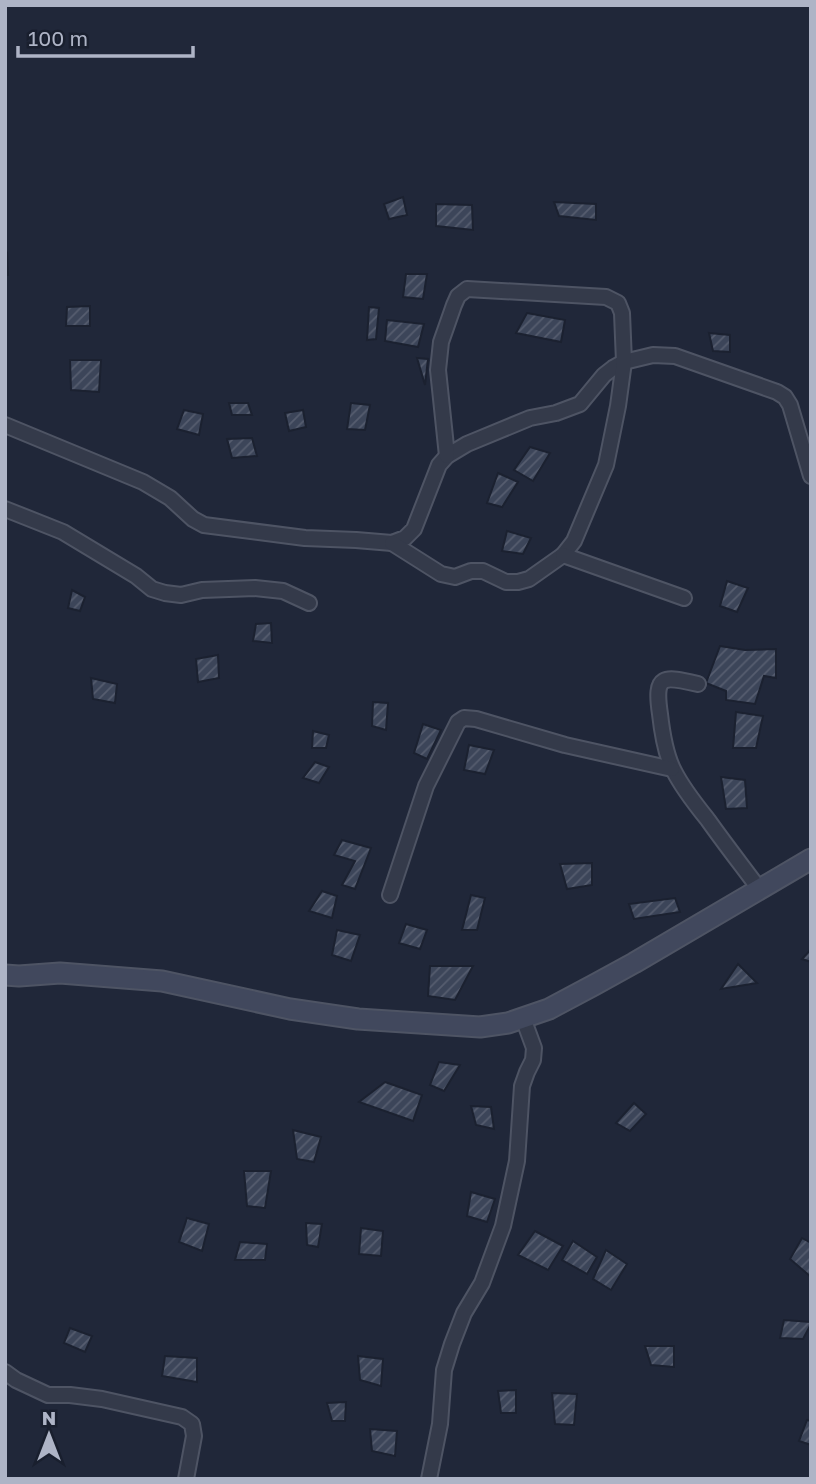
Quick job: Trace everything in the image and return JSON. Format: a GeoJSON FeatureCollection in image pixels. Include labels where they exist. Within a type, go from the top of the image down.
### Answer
{"type":"FeatureCollection","features":[{"type":"Feature","properties":{"kind":"street"},"geometry":{"type":"LineString","coordinates":[[392,543],[441,574],[455,577],[471,571],[483,571],[506,582],[528,579],[563,555],[574,541],[606,465],[624,362],[622,313],[618,303],[607,297],[467,289],[458,296],[441,342],[438,370],[447,456]]}},
{"type":"Feature","properties":{"kind":"street"},"geometry":{"type":"LineString","coordinates":[[5,425],[143,482],[170,498],[193,519],[204,525],[305,538],[392,543],[405,538],[414,528],[439,466],[447,456],[467,444],[530,418],[580,404],[604,375],[624,362],[653,355],[675,356],[785,397],[790,405],[811,476]]}},
{"type":"Feature","properties":{"kind":"street"},"geometry":{"type":"LineString","coordinates":[[5,509],[63,532],[136,576],[152,589],[181,595],[202,590],[255,587],[283,591],[309,603]]}},
{"type":"Feature","properties":{"kind":"street"},"geometry":{"type":"LineString","coordinates":[[563,555],[684,598]]}},
{"type":"Feature","properties":{"kind":"street"},"geometry":{"type":"LineString","coordinates":[[698,684],[674,678],[664,680],[658,686],[663,737],[672,769],[760,890]]}},
{"type":"Feature","properties":{"kind":"street"},"geometry":{"type":"LineString","coordinates":[[390,895],[426,786],[458,722],[464,718],[476,719],[565,746],[672,769]]}},
{"type":"Feature","properties":{"kind":"street"},"geometry":{"type":"LineString","coordinates":[[5,975],[60,973],[162,981],[290,1009],[358,1019],[480,1027],[508,1023],[549,1009],[594,985],[811,859]]}},
{"type":"Feature","properties":{"kind":"street"},"geometry":{"type":"LineString","coordinates":[[429,1479],[440,1424],[444,1370],[464,1313],[482,1283],[503,1226],[517,1161],[522,1086],[533,1060],[534,1048],[523,1018]]}},
{"type":"Feature","properties":{"kind":"street"},"geometry":{"type":"LineString","coordinates":[[5,1372],[48,1395],[102,1399],[182,1417],[192,1424],[194,1436],[186,1479]]}},
{"type":"Feature","properties":{"kind":"building"},"geometry":{"type":"Polygon","coordinates":[[[403,197],[407,215],[389,219],[384,204],[403,197]]]}},
{"type":"Feature","properties":{"kind":"building"},"geometry":{"type":"Polygon","coordinates":[[[554,202],[596,204],[596,220],[559,216],[554,202]]]}},
{"type":"Feature","properties":{"kind":"building"},"geometry":{"type":"Polygon","coordinates":[[[436,204],[472,205],[473,230],[436,226],[436,204]]]}},
{"type":"Feature","properties":{"kind":"building"},"geometry":{"type":"Polygon","coordinates":[[[7,253],[8,275],[5,275],[5,254],[7,253]]]}},
{"type":"Feature","properties":{"kind":"building"},"geometry":{"type":"Polygon","coordinates":[[[406,274],[427,274],[423,299],[403,297],[406,274]]]}},
{"type":"Feature","properties":{"kind":"building"},"geometry":{"type":"Polygon","coordinates":[[[90,306],[90,326],[66,326],[67,307],[90,306]]]}},
{"type":"Feature","properties":{"kind":"building"},"geometry":{"type":"Polygon","coordinates":[[[369,307],[379,308],[376,339],[367,340],[369,307]]]}},
{"type":"Feature","properties":{"kind":"building"},"geometry":{"type":"Polygon","coordinates":[[[527,313],[565,320],[561,342],[516,333],[527,313]]]}},
{"type":"Feature","properties":{"kind":"building"},"geometry":{"type":"Polygon","coordinates":[[[387,320],[424,324],[418,347],[385,341],[387,320]]]}},
{"type":"Feature","properties":{"kind":"building"},"geometry":{"type":"Polygon","coordinates":[[[709,333],[730,335],[730,352],[713,351],[709,333]]]}},
{"type":"Feature","properties":{"kind":"building"},"geometry":{"type":"Polygon","coordinates":[[[417,358],[428,359],[425,385],[417,358]]]}},
{"type":"Feature","properties":{"kind":"building"},"geometry":{"type":"Polygon","coordinates":[[[70,360],[101,360],[99,392],[71,390],[70,360]]]}},
{"type":"Feature","properties":{"kind":"building"},"geometry":{"type":"Polygon","coordinates":[[[229,403],[248,403],[252,415],[232,415],[229,403]]]}},
{"type":"Feature","properties":{"kind":"building"},"geometry":{"type":"Polygon","coordinates":[[[351,403],[370,405],[365,430],[347,429],[351,403]]]}},
{"type":"Feature","properties":{"kind":"building"},"geometry":{"type":"Polygon","coordinates":[[[184,410],[203,414],[199,435],[177,429],[184,410]]]}},
{"type":"Feature","properties":{"kind":"building"},"geometry":{"type":"Polygon","coordinates":[[[303,410],[306,427],[289,431],[285,413],[303,410]]]}},
{"type":"Feature","properties":{"kind":"building"},"geometry":{"type":"Polygon","coordinates":[[[252,438],[257,456],[232,458],[227,439],[252,438]]]}},
{"type":"Feature","properties":{"kind":"building"},"geometry":{"type":"Polygon","coordinates":[[[530,447],[550,453],[533,481],[514,470],[530,447]]]}},
{"type":"Feature","properties":{"kind":"building"},"geometry":{"type":"Polygon","coordinates":[[[498,473],[518,482],[502,507],[487,503],[498,473]]]}},
{"type":"Feature","properties":{"kind":"building"},"geometry":{"type":"Polygon","coordinates":[[[507,531],[531,538],[523,554],[502,551],[507,531]]]}},
{"type":"Feature","properties":{"kind":"building"},"geometry":{"type":"Polygon","coordinates":[[[727,581],[748,588],[737,612],[720,606],[727,581]]]}},
{"type":"Feature","properties":{"kind":"building"},"geometry":{"type":"Polygon","coordinates":[[[72,590],[85,597],[80,611],[68,608],[72,590]]]}},
{"type":"Feature","properties":{"kind":"building"},"geometry":{"type":"Polygon","coordinates":[[[271,623],[272,643],[253,641],[256,624],[271,623]]]}},
{"type":"Feature","properties":{"kind":"building"},"geometry":{"type":"Polygon","coordinates":[[[720,646],[745,650],[776,649],[776,678],[764,676],[755,704],[726,700],[726,691],[706,683],[720,646]]]}},
{"type":"Feature","properties":{"kind":"building"},"geometry":{"type":"Polygon","coordinates":[[[218,655],[219,678],[198,682],[196,659],[218,655]]]}},
{"type":"Feature","properties":{"kind":"building"},"geometry":{"type":"Polygon","coordinates":[[[91,678],[117,684],[115,703],[93,699],[91,678]]]}},
{"type":"Feature","properties":{"kind":"building"},"geometry":{"type":"Polygon","coordinates":[[[373,702],[388,703],[386,730],[372,726],[373,702]]]}},
{"type":"Feature","properties":{"kind":"building"},"geometry":{"type":"Polygon","coordinates":[[[736,712],[763,716],[756,748],[733,748],[736,712]]]}},
{"type":"Feature","properties":{"kind":"building"},"geometry":{"type":"Polygon","coordinates":[[[423,724],[441,730],[427,759],[414,753],[423,724]]]}},
{"type":"Feature","properties":{"kind":"building"},"geometry":{"type":"Polygon","coordinates":[[[313,731],[329,735],[326,748],[312,748],[313,731]]]}},
{"type":"Feature","properties":{"kind":"building"},"geometry":{"type":"Polygon","coordinates":[[[469,745],[494,750],[485,774],[464,770],[469,745]]]}},
{"type":"Feature","properties":{"kind":"building"},"geometry":{"type":"Polygon","coordinates":[[[315,762],[329,767],[319,783],[303,778],[315,762]]]}},
{"type":"Feature","properties":{"kind":"building"},"geometry":{"type":"Polygon","coordinates":[[[721,777],[745,780],[747,808],[726,809],[721,777]]]}},
{"type":"Feature","properties":{"kind":"building"},"geometry":{"type":"Polygon","coordinates":[[[342,840],[371,848],[355,889],[342,885],[355,861],[334,855],[342,840]]]}},
{"type":"Feature","properties":{"kind":"building"},"geometry":{"type":"Polygon","coordinates":[[[592,863],[592,885],[567,889],[560,864],[592,863]]]}},
{"type":"Feature","properties":{"kind":"building"},"geometry":{"type":"Polygon","coordinates":[[[322,891],[337,896],[332,918],[309,911],[322,891]]]}},
{"type":"Feature","properties":{"kind":"building"},"geometry":{"type":"Polygon","coordinates":[[[471,895],[485,898],[477,930],[462,930],[471,895]]]}},
{"type":"Feature","properties":{"kind":"building"},"geometry":{"type":"Polygon","coordinates":[[[675,898],[680,912],[634,919],[629,904],[675,898]]]}},
{"type":"Feature","properties":{"kind":"building"},"geometry":{"type":"Polygon","coordinates":[[[406,924],[427,930],[420,949],[399,943],[406,924]]]}},
{"type":"Feature","properties":{"kind":"building"},"geometry":{"type":"Polygon","coordinates":[[[337,930],[360,935],[351,961],[332,955],[337,930]]]}},
{"type":"Feature","properties":{"kind":"building"},"geometry":{"type":"Polygon","coordinates":[[[811,949],[811,962],[802,959],[811,949]]]}},
{"type":"Feature","properties":{"kind":"building"},"geometry":{"type":"Polygon","coordinates":[[[738,964],[757,983],[721,989],[738,964]]]}},
{"type":"Feature","properties":{"kind":"building"},"geometry":{"type":"Polygon","coordinates":[[[430,966],[473,966],[455,1000],[428,996],[430,966]]]}},
{"type":"Feature","properties":{"kind":"building"},"geometry":{"type":"Polygon","coordinates":[[[439,1062],[460,1065],[444,1091],[430,1085],[439,1062]]]}},
{"type":"Feature","properties":{"kind":"building"},"geometry":{"type":"Polygon","coordinates":[[[385,1082],[422,1095],[413,1121],[359,1102],[385,1082]]]}},
{"type":"Feature","properties":{"kind":"building"},"geometry":{"type":"Polygon","coordinates":[[[634,1103],[646,1114],[630,1131],[616,1123],[634,1103]]]}},
{"type":"Feature","properties":{"kind":"building"},"geometry":{"type":"Polygon","coordinates":[[[471,1106],[491,1107],[494,1129],[476,1125],[471,1106]]]}},
{"type":"Feature","properties":{"kind":"building"},"geometry":{"type":"Polygon","coordinates":[[[293,1130],[321,1137],[314,1162],[297,1159],[293,1130]]]}},
{"type":"Feature","properties":{"kind":"building"},"geometry":{"type":"Polygon","coordinates":[[[244,1171],[271,1171],[265,1208],[247,1206],[244,1171]]]}},
{"type":"Feature","properties":{"kind":"building"},"geometry":{"type":"Polygon","coordinates":[[[471,1192],[495,1199],[487,1222],[467,1216],[471,1192]]]}},
{"type":"Feature","properties":{"kind":"building"},"geometry":{"type":"Polygon","coordinates":[[[187,1218],[209,1224],[202,1251],[179,1242],[187,1218]]]}},
{"type":"Feature","properties":{"kind":"building"},"geometry":{"type":"Polygon","coordinates":[[[306,1223],[322,1224],[318,1247],[307,1245],[306,1223]]]}},
{"type":"Feature","properties":{"kind":"building"},"geometry":{"type":"Polygon","coordinates":[[[361,1228],[383,1231],[381,1256],[359,1254],[361,1228]]]}},
{"type":"Feature","properties":{"kind":"building"},"geometry":{"type":"Polygon","coordinates":[[[535,1231],[563,1246],[548,1270],[518,1255],[535,1231]]]}},
{"type":"Feature","properties":{"kind":"building"},"geometry":{"type":"Polygon","coordinates":[[[802,1238],[811,1243],[811,1277],[790,1259],[802,1238]]]}},
{"type":"Feature","properties":{"kind":"building"},"geometry":{"type":"Polygon","coordinates":[[[573,1241],[597,1257],[587,1274],[562,1260],[573,1241]]]}},
{"type":"Feature","properties":{"kind":"building"},"geometry":{"type":"Polygon","coordinates":[[[240,1242],[267,1244],[265,1260],[235,1260],[240,1242]]]}},
{"type":"Feature","properties":{"kind":"building"},"geometry":{"type":"Polygon","coordinates":[[[606,1250],[627,1264],[611,1290],[593,1279],[606,1250]]]}},
{"type":"Feature","properties":{"kind":"building"},"geometry":{"type":"Polygon","coordinates":[[[784,1320],[811,1324],[803,1339],[780,1338],[784,1320]]]}},
{"type":"Feature","properties":{"kind":"building"},"geometry":{"type":"Polygon","coordinates":[[[70,1328],[92,1336],[85,1352],[64,1343],[70,1328]]]}},
{"type":"Feature","properties":{"kind":"building"},"geometry":{"type":"Polygon","coordinates":[[[645,1346],[674,1346],[674,1367],[651,1365],[645,1346]]]}},
{"type":"Feature","properties":{"kind":"building"},"geometry":{"type":"Polygon","coordinates":[[[165,1356],[197,1358],[197,1382],[162,1376],[165,1356]]]}},
{"type":"Feature","properties":{"kind":"building"},"geometry":{"type":"Polygon","coordinates":[[[358,1356],[383,1359],[381,1386],[360,1380],[358,1356]]]}},
{"type":"Feature","properties":{"kind":"building"},"geometry":{"type":"Polygon","coordinates":[[[516,1390],[516,1413],[501,1413],[498,1391],[516,1390]]]}},
{"type":"Feature","properties":{"kind":"building"},"geometry":{"type":"Polygon","coordinates":[[[552,1393],[577,1394],[574,1425],[555,1424],[552,1393]]]}},
{"type":"Feature","properties":{"kind":"building"},"geometry":{"type":"Polygon","coordinates":[[[346,1402],[345,1421],[332,1421],[327,1403],[346,1402]]]}},
{"type":"Feature","properties":{"kind":"building"},"geometry":{"type":"Polygon","coordinates":[[[807,1420],[811,1421],[811,1445],[799,1441],[807,1420]]]}},
{"type":"Feature","properties":{"kind":"building"},"geometry":{"type":"Polygon","coordinates":[[[370,1429],[397,1431],[395,1456],[372,1451],[370,1429]]]}}]}
